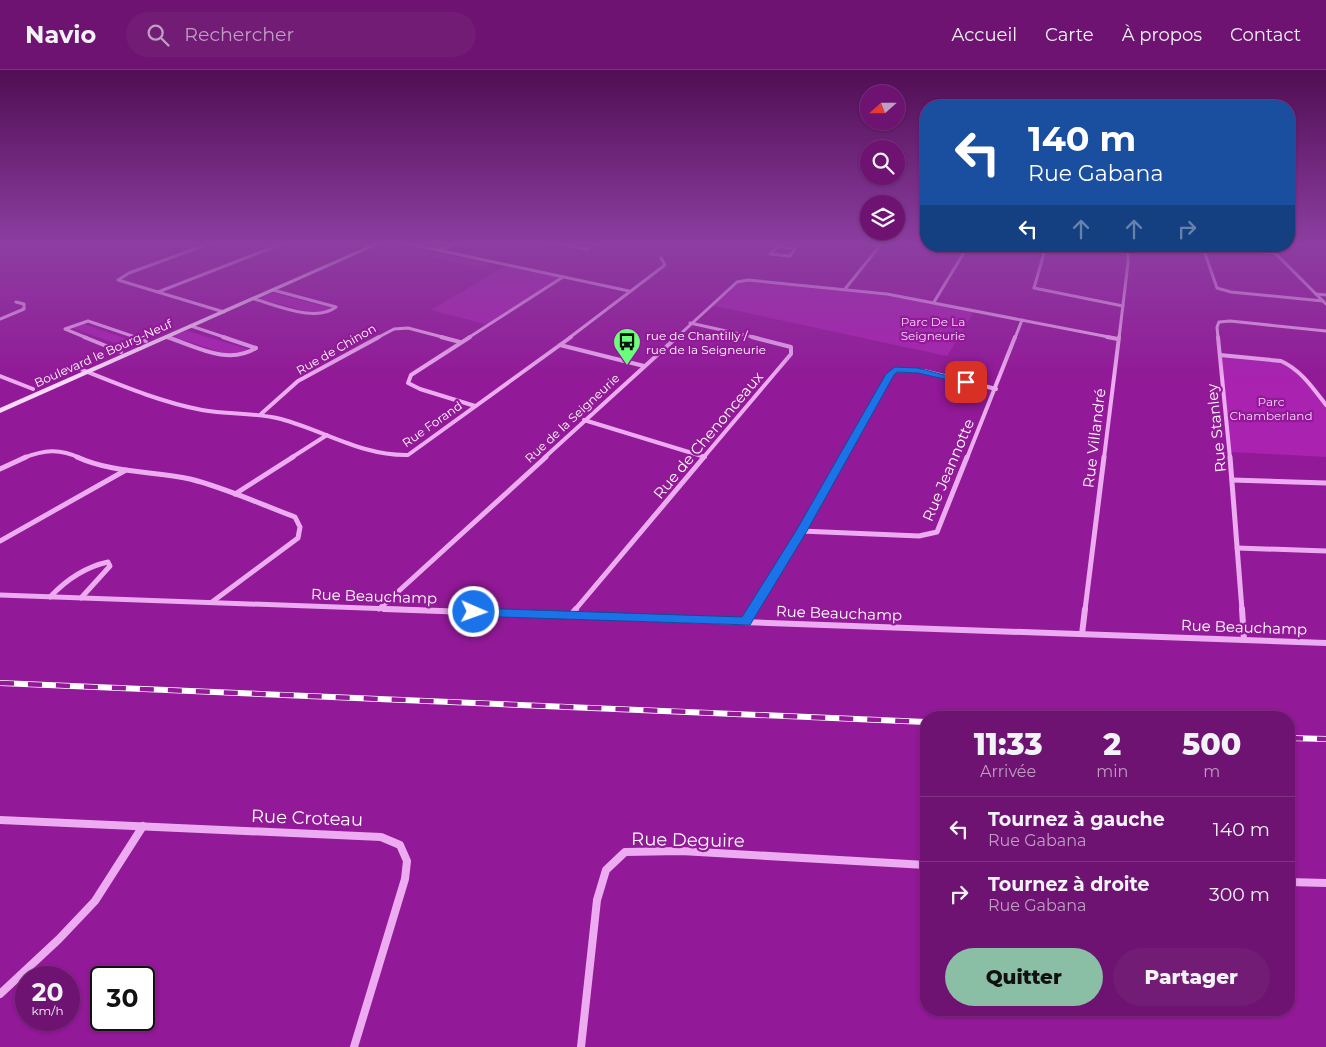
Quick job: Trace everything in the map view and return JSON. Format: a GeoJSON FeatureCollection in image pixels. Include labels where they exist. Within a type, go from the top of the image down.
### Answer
{"type":"FeatureCollection","features":[{"type":"Feature","properties":{"kind":"street"},"geometry":{"type":"LineString","coordinates":[[145,289],[224,312]]}},
{"type":"Feature","properties":{"kind":"street"},"geometry":{"type":"LineString","coordinates":[[157,292],[166,289]]}},
{"type":"Feature","properties":{"kind":"street","name":"Boulevard le Bourg-Neuf"},"geometry":{"type":"LineString","coordinates":[[0,411],[122,352],[263,289]]}},
{"type":"Feature","properties":{"kind":"street","name":"Boulevard le Bourg-Neuf"},"geometry":{"type":"LineString","coordinates":[[0,404],[33,389],[84,371],[167,337],[276,289]]}},
{"type":"Feature","properties":{"kind":"street"},"geometry":{"type":"LineString","coordinates":[[475,406],[420,390],[408,383],[411,375],[545,289]]}},
{"type":"Feature","properties":{"kind":"street"},"geometry":{"type":"LineString","coordinates":[[618,289],[629,291]]}},
{"type":"Feature","properties":{"kind":"street","name":"Rue Forand"},"geometry":{"type":"LineString","coordinates":[[84,371],[146,394],[201,410],[261,414],[284,420],[382,455],[395,457],[408,455],[444,430],[560,345],[632,289]]}},
{"type":"Feature","properties":{"kind":"street","name":"Rue de la Seigneurie"},"geometry":{"type":"LineString","coordinates":[[379,609],[729,289]]}},
{"type":"Feature","properties":{"kind":"street","name":"Rue de la Seigneurie"},"geometry":{"type":"LineString","coordinates":[[841,289],[934,302],[1118,339]]}},
{"type":"Feature","properties":{"kind":"street"},"geometry":{"type":"LineString","coordinates":[[934,302],[942,289]]}},
{"type":"Feature","properties":{"kind":"street"},"geometry":{"type":"LineString","coordinates":[[1037,289],[1123,306]]}},
{"type":"Feature","properties":{"kind":"street","name":"Rue Villandré"},"geometry":{"type":"LineString","coordinates":[[1082,634],[1125,289]]}},
{"type":"Feature","properties":{"kind":"street"},"geometry":{"type":"LineString","coordinates":[[1219,289],[1231,292],[1324,302]]}},
{"type":"Feature","properties":{"kind":"street"},"geometry":{"type":"LineString","coordinates":[[1310,289],[1324,302]]}},
{"type":"Feature","properties":{"kind":"street"},"geometry":{"type":"LineString","coordinates":[[254,299],[315,315],[334,311],[336,307],[273,290]]}},
{"type":"Feature","properties":{"kind":"street"},"geometry":{"type":"LineString","coordinates":[[1315,294],[1326,295]]}},
{"type":"Feature","properties":{"kind":"street"},"geometry":{"type":"LineString","coordinates":[[0,319],[24,309],[24,304],[16,302]]}},
{"type":"Feature","properties":{"kind":"street","name":"Rue Jeannotte"},"geometry":{"type":"LineString","coordinates":[[801,531],[919,536],[938,532],[1022,320]]}},
{"type":"Feature","properties":{"kind":"street"},"geometry":{"type":"LineString","coordinates":[[122,352],[65,329],[88,321],[146,341]]}},
{"type":"Feature","properties":{"kind":"street","name":"Rue Stanley"},"geometry":{"type":"LineString","coordinates":[[1244,640],[1232,480],[1217,328],[1219,322],[1326,330]]}},
{"type":"Feature","properties":{"kind":"street","name":"Rue de Chenonceaux"},"geometry":{"type":"LineString","coordinates":[[570,616],[790,356],[792,351],[791,347],[780,343],[690,323]]}},
{"type":"Feature","properties":{"kind":"street"},"geometry":{"type":"LineString","coordinates":[[167,337],[234,358],[248,355],[256,348],[191,326]]}},
{"type":"Feature","properties":{"kind":"street","name":"Rue de Chinon"},"geometry":{"type":"LineString","coordinates":[[261,414],[298,381],[394,329],[408,328],[460,342]]}},
{"type":"Feature","properties":{"kind":"street"},"geometry":{"type":"LineString","coordinates":[[560,345],[644,366]]}},
{"type":"Feature","properties":{"kind":"street"},"geometry":{"type":"LineString","coordinates":[[1220,354],[1288,364],[1299,372],[1326,405]]}},
{"type":"Feature","properties":{"kind":"street"},"geometry":{"type":"LineString","coordinates":[[746,622],[801,531],[890,374],[895,370],[924,371],[996,389]]}},
{"type":"Feature","properties":{"kind":"street"},"geometry":{"type":"LineString","coordinates":[[0,376],[33,389]]}},
{"type":"Feature","properties":{"kind":"street"},"geometry":{"type":"LineString","coordinates":[[584,420],[705,456]]}},
{"type":"Feature","properties":{"kind":"street"},"geometry":{"type":"LineString","coordinates":[[235,494],[327,435]]}},
{"type":"Feature","properties":{"kind":"street"},"geometry":{"type":"LineString","coordinates":[[0,469],[36,453],[64,452],[80,460],[95,464],[188,479],[218,486],[295,517],[300,523],[301,530],[298,538],[212,602]]}},
{"type":"Feature","properties":{"kind":"street"},"geometry":{"type":"LineString","coordinates":[[0,541],[127,470]]}},
{"type":"Feature","properties":{"kind":"street"},"geometry":{"type":"LineString","coordinates":[[1232,480],[1326,482]]}},
{"type":"Feature","properties":{"kind":"street"},"geometry":{"type":"LineString","coordinates":[[1237,548],[1326,551]]}},
{"type":"Feature","properties":{"kind":"street"},"geometry":{"type":"LineString","coordinates":[[50,597],[60,587],[86,569],[96,564],[108,562],[110,566],[104,575],[81,598]]}},
{"type":"Feature","properties":{"kind":"street","name":"Rue Beauchamp"},"geometry":{"type":"LineString","coordinates":[[0,595],[1326,643]]}},
{"type":"Feature","properties":{"kind":"street","name":"Rue Croteau"},"geometry":{"type":"LineString","coordinates":[[0,820],[382,837],[400,845],[406,861],[405,879],[354,1047]]}},
{"type":"Feature","properties":{"kind":"street"},"geometry":{"type":"LineString","coordinates":[[0,994],[59,939],[95,901],[143,826]]}},
{"type":"Feature","properties":{"kind":"street","name":"Rue Deguire"},"geometry":{"type":"LineString","coordinates":[[581,1047],[597,900],[606,870],[625,852],[681,851],[920,865]]}},
{"type":"Feature","properties":{"kind":"street"},"geometry":{"type":"LineString","coordinates":[[1295,882],[1326,883]]}},
{"type":"Feature","properties":{"kind":"green space"},"geometry":{"type":"Polygon","coordinates":[[[467,289],[545,289],[488,325],[431,310],[467,289]]]}},
{"type":"Feature","properties":{"kind":"green space","name":"Parc De La Seigneurie"},"geometry":{"type":"Polygon","coordinates":[[[727,289],[839,289],[975,310],[947,356],[710,305],[727,289]]]}},
{"type":"Feature","properties":{"kind":"green space"},"geometry":{"type":"Polygon","coordinates":[[[273,293],[330,308],[331,310],[317,314],[260,299],[261,296],[273,293]]]}},
{"type":"Feature","properties":{"kind":"green space"},"geometry":{"type":"Polygon","coordinates":[[[84,324],[133,341],[131,344],[123,346],[72,328],[84,324]]]}},
{"type":"Feature","properties":{"kind":"green space"},"geometry":{"type":"Polygon","coordinates":[[[187,331],[249,350],[247,353],[229,355],[175,337],[175,335],[187,331]]]}},
{"type":"Feature","properties":{"kind":"green space","name":"Parc Chamberland"},"geometry":{"type":"Polygon","coordinates":[[[1220,354],[1280,361],[1299,372],[1326,405],[1326,457],[1230,452],[1220,354]]]}},
{"type":"Feature","properties":{"kind":"railway"},"geometry":{"type":"LineString","coordinates":[[0,683],[920,722]]}},
{"type":"Feature","properties":{"kind":"railway"},"geometry":{"type":"LineString","coordinates":[[1295,738],[1326,739]]}},
{"type":"Feature","properties":{"kind":"place","name":"rue de Chantilly / rue de la Seigneurie"},"geometry":{"type":"Point","coordinates":[627,366]}},
{"type":"Feature","properties":{"kind":"route"},"geometry":{"type":"LineString","coordinates":[[474,612],[746,622],[801,531],[890,374],[895,370],[918,370],[966,382]]}}]}
